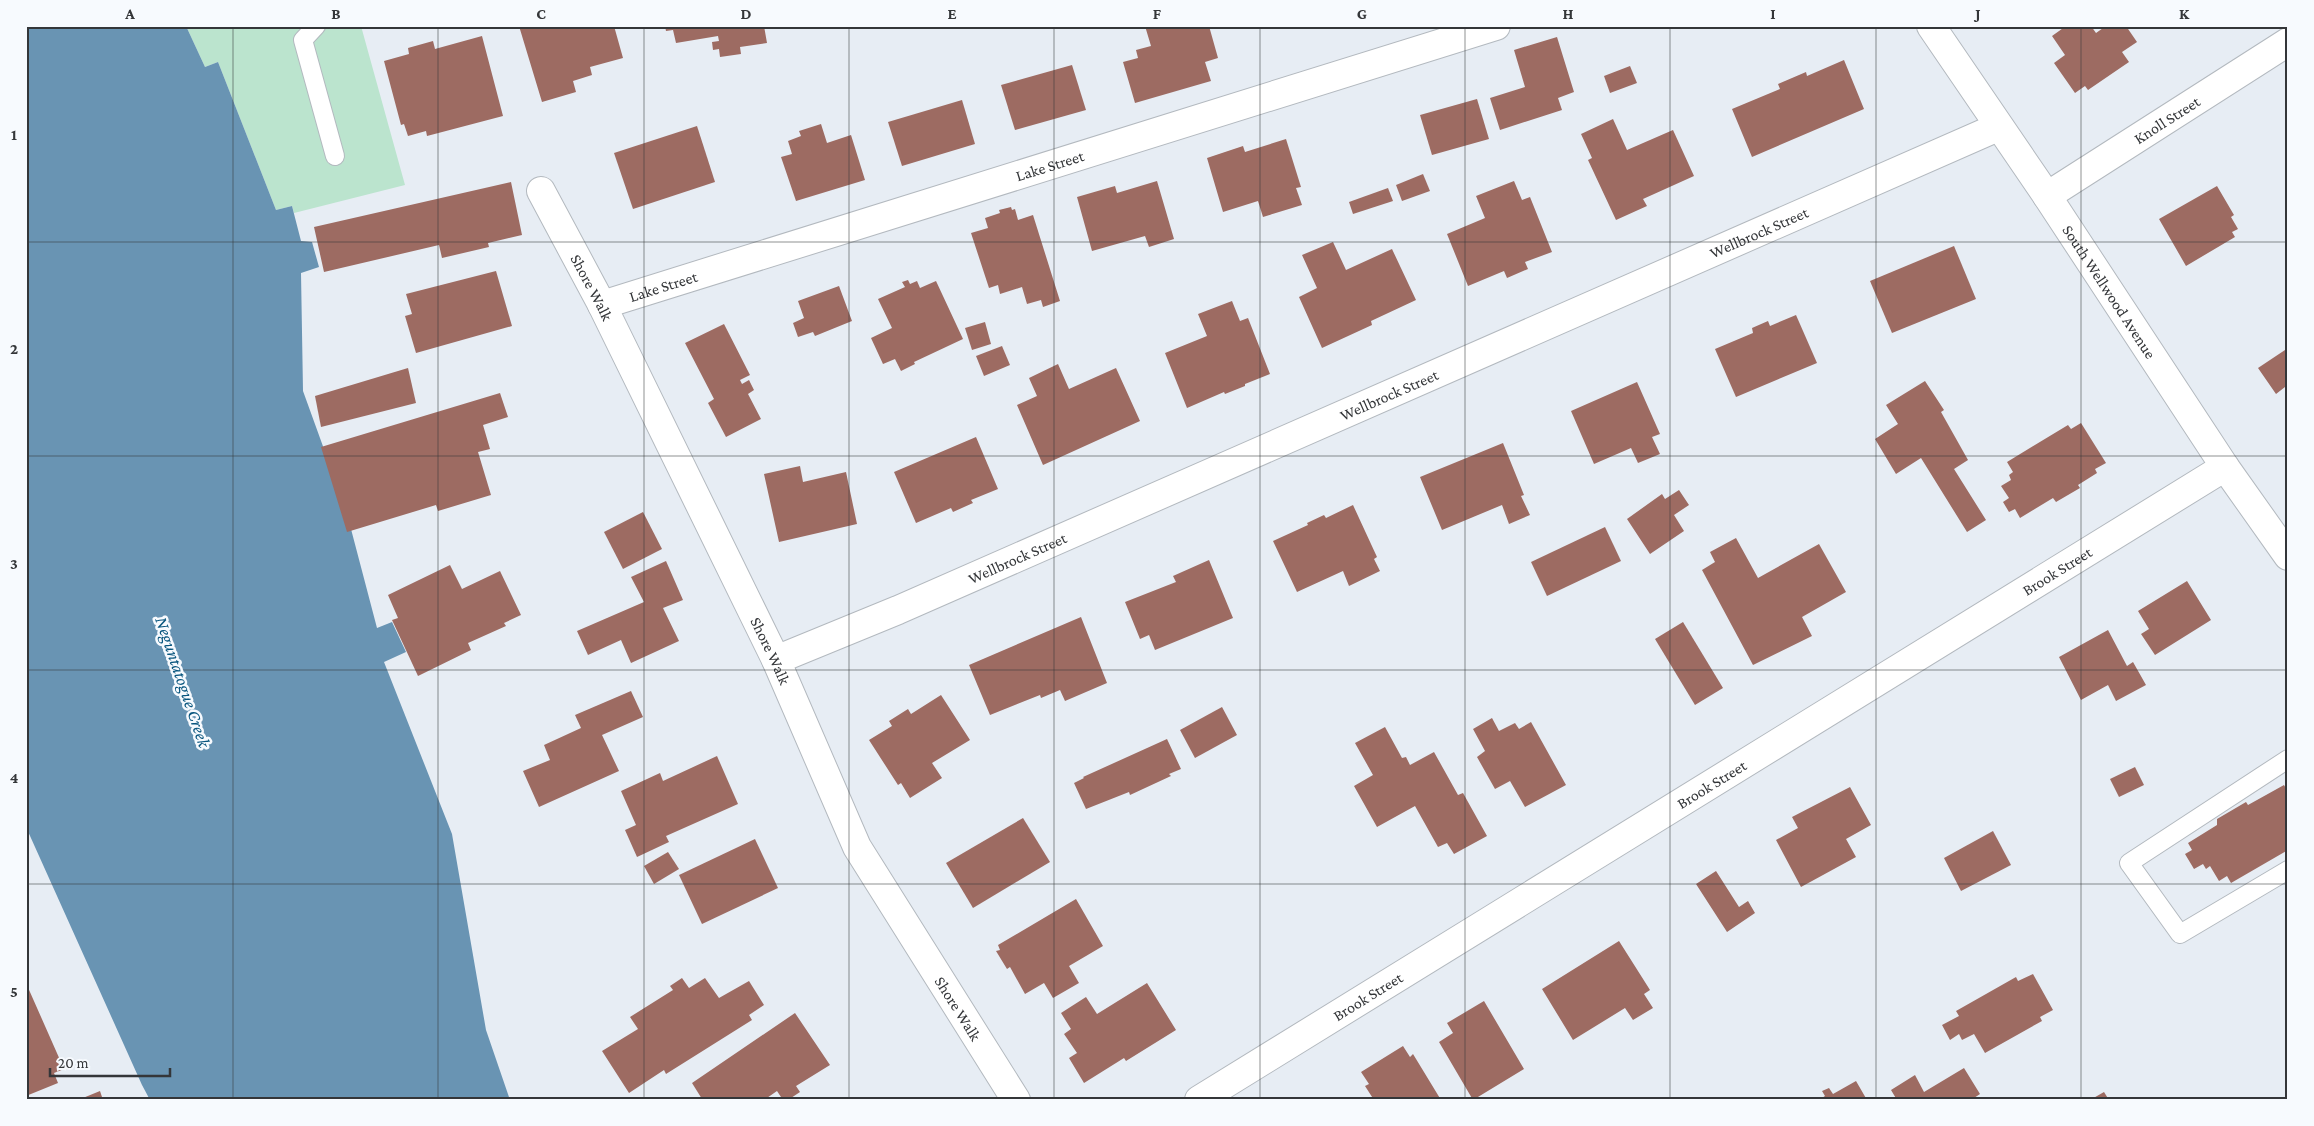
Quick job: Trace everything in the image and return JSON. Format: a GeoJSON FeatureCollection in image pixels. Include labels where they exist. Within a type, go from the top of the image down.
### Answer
{"type":"FeatureCollection","features":[{"type":"Feature","properties":{"kind":"street","name":"Lake Street"},"geometry":{"type":"LineString","coordinates":[[602,305],[1496,26]]}},
{"type":"Feature","properties":{"kind":"street","name":"South Wellwood Avenue"},"geometry":{"type":"LineString","coordinates":[[1931,26],[1998,127],[2047,196],[2225,467],[2288,556]]}},
{"type":"Feature","properties":{"kind":"street","name":"Knoll Street"},"geometry":{"type":"LineString","coordinates":[[2047,196],[2288,42]]}},
{"type":"Feature","properties":{"kind":"street","name":"Wellbrock Street"},"geometry":{"type":"LineString","coordinates":[[776,660],[898,610],[1998,127]]}},
{"type":"Feature","properties":{"kind":"street","name":"Shore Walk"},"geometry":{"type":"LineString","coordinates":[[541,191],[602,305],[776,660],[857,847],[1016,1100]]}},
{"type":"Feature","properties":{"kind":"street","name":"Brook Street"},"geometry":{"type":"LineString","coordinates":[[1199,1100],[2225,467]]}},
{"type":"Feature","properties":{"kind":"lane"},"geometry":{"type":"LineString","coordinates":[[316,26],[303,40],[336,156]]}},
{"type":"Feature","properties":{"kind":"lane"},"geometry":{"type":"LineString","coordinates":[[2288,759],[2129,863],[2180,934],[2288,870]]}},
{"type":"Feature","properties":{"kind":"green space"},"geometry":{"type":"Polygon","coordinates":[[[186,26],[361,26],[405,185],[294,213],[292,206],[276,210],[218,62],[205,67],[186,26]]]}},
{"type":"Feature","properties":{"kind":"water","name":"Neguntatogue Creek"},"geometry":{"type":"Polygon","coordinates":[[[26,26],[186,26],[205,67],[218,62],[276,210],[292,206],[301,241],[312,242],[319,267],[301,273],[303,391],[346,510],[377,628],[392,622],[406,652],[384,662],[452,834],[486,1030],[510,1100],[150,1100],[142,1085],[26,827],[26,26]]]}},
{"type":"Feature","properties":{"kind":"building"},"geometry":{"type":"Polygon","coordinates":[[[519,26],[614,26],[623,58],[590,67],[592,75],[573,81],[576,92],[542,102],[519,26]]]}},
{"type":"Feature","properties":{"kind":"building"},"geometry":{"type":"Polygon","coordinates":[[[665,26],[764,26],[767,43],[740,47],[741,54],[720,57],[719,49],[713,50],[712,42],[719,41],[718,36],[676,43],[673,30],[666,31],[665,26]]]}},
{"type":"Feature","properties":{"kind":"building"},"geometry":{"type":"Polygon","coordinates":[[[1145,26],[1209,26],[1218,58],[1205,62],[1211,81],[1135,103],[1123,62],[1138,58],[1136,50],[1151,46],[1145,26]]]}},
{"type":"Feature","properties":{"kind":"building"},"geometry":{"type":"Polygon","coordinates":[[[2066,26],[2091,26],[2096,33],[2106,26],[2126,26],[2137,42],[2122,52],[2129,62],[2088,90],[2085,86],[2075,93],[2054,63],[2065,55],[2052,36],[2066,26]]]}},
{"type":"Feature","properties":{"kind":"building"},"geometry":{"type":"Polygon","coordinates":[[[482,36],[503,116],[427,136],[426,131],[408,136],[404,124],[401,125],[384,61],[409,54],[408,48],[433,41],[435,49],[482,36]]]}},
{"type":"Feature","properties":{"kind":"building"},"geometry":{"type":"Polygon","coordinates":[[[1557,37],[1574,92],[1558,98],[1562,110],[1500,130],[1490,98],[1525,87],[1514,50],[1557,37]]]}},
{"type":"Feature","properties":{"kind":"building"},"geometry":{"type":"Polygon","coordinates":[[[1844,60],[1864,109],[1752,157],[1732,109],[1780,89],[1778,84],[1806,72],[1807,76],[1844,60]]]}},
{"type":"Feature","properties":{"kind":"building"},"geometry":{"type":"Polygon","coordinates":[[[1072,65],[1086,110],[1015,130],[1001,85],[1072,65]]]}},
{"type":"Feature","properties":{"kind":"building"},"geometry":{"type":"Polygon","coordinates":[[[1630,66],[1637,83],[1610,93],[1604,76],[1630,66]]]}},
{"type":"Feature","properties":{"kind":"building"},"geometry":{"type":"Polygon","coordinates":[[[1477,99],[1489,139],[1432,155],[1420,115],[1477,99]]]}},
{"type":"Feature","properties":{"kind":"building"},"geometry":{"type":"Polygon","coordinates":[[[962,100],[975,144],[902,166],[888,122],[962,100]]]}},
{"type":"Feature","properties":{"kind":"building"},"geometry":{"type":"Polygon","coordinates":[[[1613,119],[1627,150],[1673,130],[1694,176],[1643,199],[1647,206],[1616,220],[1588,160],[1592,158],[1581,134],[1613,119]]]}},
{"type":"Feature","properties":{"kind":"building"},"geometry":{"type":"Polygon","coordinates":[[[821,124],[827,143],[851,135],[865,180],[796,201],[781,157],[792,154],[788,141],[801,136],[799,131],[821,124]]]}},
{"type":"Feature","properties":{"kind":"building"},"geometry":{"type":"Polygon","coordinates":[[[697,126],[715,182],[633,209],[614,153],[697,126]]]}},
{"type":"Feature","properties":{"kind":"building"},"geometry":{"type":"Polygon","coordinates":[[[1286,139],[1301,187],[1296,188],[1302,205],[1263,217],[1258,201],[1223,212],[1207,158],[1243,146],[1245,152],[1286,139]]]}},
{"type":"Feature","properties":{"kind":"building"},"geometry":{"type":"Polygon","coordinates":[[[1423,174],[1430,191],[1402,201],[1396,185],[1423,174]]]}},
{"type":"Feature","properties":{"kind":"building"},"geometry":{"type":"Polygon","coordinates":[[[1157,181],[1174,239],[1149,247],[1145,236],[1092,251],[1077,197],[1115,186],[1117,193],[1157,181]]]}},
{"type":"Feature","properties":{"kind":"building"},"geometry":{"type":"Polygon","coordinates":[[[1514,181],[1522,200],[1530,197],[1552,252],[1525,262],[1528,269],[1507,278],[1504,271],[1468,286],[1447,234],[1485,218],[1476,196],[1514,181]]]}},
{"type":"Feature","properties":{"kind":"building"},"geometry":{"type":"Polygon","coordinates":[[[511,182],[522,235],[488,243],[489,247],[442,258],[439,245],[324,272],[314,227],[511,182]]]}},
{"type":"Feature","properties":{"kind":"building"},"geometry":{"type":"Polygon","coordinates":[[[2217,186],[2234,215],[2231,217],[2238,229],[2232,232],[2235,237],[2186,266],[2159,219],[2217,186]]]}},
{"type":"Feature","properties":{"kind":"building"},"geometry":{"type":"Polygon","coordinates":[[[1388,188],[1393,201],[1353,214],[1349,202],[1388,188]]]}},
{"type":"Feature","properties":{"kind":"building"},"geometry":{"type":"Polygon","coordinates":[[[1011,207],[1012,210],[1015,209],[1018,220],[1033,215],[1060,301],[1043,307],[1041,300],[1027,304],[1022,287],[1000,294],[998,285],[989,288],[971,233],[988,228],[985,218],[1000,213],[999,210],[1011,207]]]}},
{"type":"Feature","properties":{"kind":"building"},"geometry":{"type":"Polygon","coordinates":[[[1333,242],[1346,270],[1392,249],[1416,300],[1371,321],[1372,325],[1322,348],[1299,297],[1317,288],[1302,255],[1333,242]]]}},
{"type":"Feature","properties":{"kind":"building"},"geometry":{"type":"Polygon","coordinates":[[[1954,246],[1976,299],[1892,333],[1870,281],[1954,246]]]}},
{"type":"Feature","properties":{"kind":"building"},"geometry":{"type":"Polygon","coordinates":[[[496,271],[512,326],[416,353],[405,316],[412,314],[406,294],[496,271]]]}},
{"type":"Feature","properties":{"kind":"building"},"geometry":{"type":"Polygon","coordinates":[[[908,280],[910,284],[917,281],[920,288],[936,281],[963,339],[914,362],[915,364],[901,371],[895,359],[883,364],[871,338],[892,328],[878,299],[905,287],[902,282],[908,280]]]}},
{"type":"Feature","properties":{"kind":"building"},"geometry":{"type":"Polygon","coordinates":[[[839,286],[852,321],[815,336],[813,332],[798,337],[793,323],[804,318],[798,301],[839,286]]]}},
{"type":"Feature","properties":{"kind":"building"},"geometry":{"type":"Polygon","coordinates":[[[1232,301],[1240,321],[1248,318],[1270,374],[1245,384],[1245,386],[1225,394],[1224,392],[1187,408],[1165,353],[1207,336],[1198,314],[1232,301]]]}},
{"type":"Feature","properties":{"kind":"building"},"geometry":{"type":"Polygon","coordinates":[[[1796,315],[1817,363],[1736,397],[1715,349],[1753,333],[1752,328],[1768,321],[1770,326],[1796,315]]]}},
{"type":"Feature","properties":{"kind":"building"},"geometry":{"type":"Polygon","coordinates":[[[985,322],[991,344],[972,350],[965,328],[985,322]]]}},
{"type":"Feature","properties":{"kind":"building"},"geometry":{"type":"Polygon","coordinates":[[[724,324],[750,375],[740,380],[742,384],[749,380],[754,390],[748,394],[761,419],[726,437],[708,403],[714,399],[685,343],[724,324]]]}},
{"type":"Feature","properties":{"kind":"building"},"geometry":{"type":"Polygon","coordinates":[[[1002,346],[1010,365],[984,376],[976,356],[1002,346]]]}},
{"type":"Feature","properties":{"kind":"building"},"geometry":{"type":"Polygon","coordinates":[[[2288,348],[2288,392],[2285,387],[2276,394],[2258,368],[2288,348]]]}},
{"type":"Feature","properties":{"kind":"building"},"geometry":{"type":"Polygon","coordinates":[[[1058,364],[1069,389],[1116,368],[1140,421],[1043,465],[1017,405],[1037,396],[1029,378],[1058,364]]]}},
{"type":"Feature","properties":{"kind":"building"},"geometry":{"type":"Polygon","coordinates":[[[408,368],[416,403],[321,427],[315,396],[408,368]]]}},
{"type":"Feature","properties":{"kind":"building"},"geometry":{"type":"Polygon","coordinates":[[[1925,381],[1944,410],[1941,412],[1968,460],[1954,469],[1986,520],[1967,532],[1921,458],[1896,474],[1875,439],[1898,424],[1886,405],[1925,381]]]}},
{"type":"Feature","properties":{"kind":"building"},"geometry":{"type":"Polygon","coordinates":[[[1637,382],[1660,434],[1652,437],[1660,454],[1638,463],[1631,448],[1594,464],[1571,411],[1637,382]]]}},
{"type":"Feature","properties":{"kind":"building"},"geometry":{"type":"Polygon","coordinates":[[[500,393],[508,417],[483,425],[490,449],[478,452],[491,495],[438,511],[436,505],[347,532],[321,447],[500,393]]]}},
{"type":"Feature","properties":{"kind":"building"},"geometry":{"type":"Polygon","coordinates":[[[2081,423],[2106,463],[2095,469],[2097,473],[2078,485],[2080,488],[2056,502],[2053,498],[2020,518],[2015,509],[2009,512],[2003,502],[2009,498],[2001,486],[2011,480],[2009,475],[2013,472],[2007,462],[2068,425],[2071,429],[2081,423]]]}},
{"type":"Feature","properties":{"kind":"building"},"geometry":{"type":"Polygon","coordinates":[[[976,437],[998,489],[971,500],[973,503],[953,512],[951,508],[916,523],[894,472],[976,437]]]}},
{"type":"Feature","properties":{"kind":"building"},"geometry":{"type":"Polygon","coordinates":[[[1503,443],[1524,495],[1521,496],[1530,515],[1509,524],[1502,505],[1442,530],[1420,477],[1503,443]]]}},
{"type":"Feature","properties":{"kind":"building"},"geometry":{"type":"Polygon","coordinates":[[[800,466],[803,482],[846,472],[857,524],[779,542],[764,474],[800,466]]]}},
{"type":"Feature","properties":{"kind":"building"},"geometry":{"type":"Polygon","coordinates":[[[1679,490],[1689,505],[1674,515],[1684,531],[1650,554],[1627,519],[1662,494],[1665,499],[1679,490]]]}},
{"type":"Feature","properties":{"kind":"building"},"geometry":{"type":"Polygon","coordinates":[[[1353,505],[1377,557],[1374,559],[1380,571],[1349,586],[1343,571],[1297,592],[1273,541],[1308,525],[1307,523],[1324,515],[1326,518],[1353,505]]]}},
{"type":"Feature","properties":{"kind":"building"},"geometry":{"type":"Polygon","coordinates":[[[643,512],[662,549],[623,569],[604,532],[643,512]]]}},
{"type":"Feature","properties":{"kind":"building"},"geometry":{"type":"Polygon","coordinates":[[[1605,527],[1621,561],[1547,596],[1531,562],[1605,527]]]}},
{"type":"Feature","properties":{"kind":"building"},"geometry":{"type":"Polygon","coordinates":[[[1736,538],[1758,578],[1819,544],[1846,592],[1802,617],[1812,636],[1753,665],[1702,570],[1715,562],[1710,552],[1736,538]]]}},
{"type":"Feature","properties":{"kind":"building"},"geometry":{"type":"Polygon","coordinates":[[[1209,560],[1233,618],[1155,650],[1149,635],[1140,639],[1125,602],[1176,582],[1173,576],[1209,560]]]}},
{"type":"Feature","properties":{"kind":"building"},"geometry":{"type":"Polygon","coordinates":[[[666,561],[683,600],[663,608],[679,641],[631,663],[621,640],[588,655],[577,631],[644,602],[631,577],[666,561]]]}},
{"type":"Feature","properties":{"kind":"building"},"geometry":{"type":"Polygon","coordinates":[[[450,565],[462,589],[500,571],[521,615],[504,623],[506,626],[468,643],[471,650],[418,676],[392,620],[398,618],[388,595],[450,565]]]}},
{"type":"Feature","properties":{"kind":"building"},"geometry":{"type":"Polygon","coordinates":[[[2187,581],[2211,620],[2155,655],[2141,634],[2149,629],[2138,611],[2187,581]]]}},
{"type":"Feature","properties":{"kind":"building"},"geometry":{"type":"Polygon","coordinates":[[[1081,617],[1107,683],[1065,701],[1060,690],[1041,698],[1040,695],[990,715],[969,665],[1081,617]]]}},
{"type":"Feature","properties":{"kind":"building"},"geometry":{"type":"Polygon","coordinates":[[[1683,622],[1723,688],[1695,705],[1655,639],[1683,622]]]}},
{"type":"Feature","properties":{"kind":"building"},"geometry":{"type":"Polygon","coordinates":[[[2108,630],[2127,666],[2133,662],[2146,685],[2116,701],[2108,685],[2081,700],[2059,657],[2108,630]]]}},
{"type":"Feature","properties":{"kind":"building"},"geometry":{"type":"Polygon","coordinates":[[[631,691],[643,717],[602,735],[619,771],[539,807],[523,771],[550,760],[544,745],[581,728],[575,715],[631,691]]]}},
{"type":"Feature","properties":{"kind":"building"},"geometry":{"type":"Polygon","coordinates":[[[941,695],[970,740],[932,763],[942,778],[910,798],[901,783],[898,785],[869,740],[892,726],[889,721],[908,709],[911,714],[941,695]]]}},
{"type":"Feature","properties":{"kind":"building"},"geometry":{"type":"Polygon","coordinates":[[[1222,707],[1237,735],[1195,758],[1180,730],[1222,707]]]}},
{"type":"Feature","properties":{"kind":"building"},"geometry":{"type":"Polygon","coordinates":[[[1492,718],[1499,731],[1515,723],[1519,729],[1531,722],[1566,785],[1525,807],[1510,781],[1495,789],[1477,757],[1485,751],[1473,729],[1492,718]]]}},
{"type":"Feature","properties":{"kind":"building"},"geometry":{"type":"Polygon","coordinates":[[[1385,727],[1402,758],[1406,757],[1410,765],[1434,752],[1458,795],[1463,793],[1487,836],[1454,854],[1447,843],[1438,847],[1415,806],[1377,827],[1354,786],[1373,775],[1355,743],[1385,727]]]}},
{"type":"Feature","properties":{"kind":"building"},"geometry":{"type":"Polygon","coordinates":[[[1167,739],[1181,769],[1169,774],[1171,776],[1130,795],[1129,792],[1086,809],[1074,783],[1083,777],[1167,739]]]}},
{"type":"Feature","properties":{"kind":"building"},"geometry":{"type":"Polygon","coordinates":[[[717,756],[738,804],[666,836],[669,842],[637,857],[625,830],[636,825],[621,791],[660,773],[663,781],[717,756]]]}},
{"type":"Feature","properties":{"kind":"building"},"geometry":{"type":"Polygon","coordinates":[[[2135,767],[2144,785],[2119,797],[2110,779],[2135,767]]]}},
{"type":"Feature","properties":{"kind":"building"},"geometry":{"type":"Polygon","coordinates":[[[2284,785],[2288,792],[2288,850],[2231,883],[2227,876],[2219,881],[2210,866],[2206,869],[2203,864],[2194,869],[2185,854],[2192,850],[2188,843],[2217,825],[2217,819],[2246,802],[2248,805],[2284,785]]]}},
{"type":"Feature","properties":{"kind":"building"},"geometry":{"type":"Polygon","coordinates":[[[1850,787],[1871,825],[1846,839],[1856,857],[1801,887],[1776,840],[1798,828],[1792,817],[1850,787]]]}},
{"type":"Feature","properties":{"kind":"building"},"geometry":{"type":"Polygon","coordinates":[[[1023,818],[1050,862],[973,908],[946,863],[1023,818]]]}},
{"type":"Feature","properties":{"kind":"building"},"geometry":{"type":"Polygon","coordinates":[[[1993,831],[2011,865],[1961,891],[1944,858],[1993,831]]]}},
{"type":"Feature","properties":{"kind":"building"},"geometry":{"type":"Polygon","coordinates":[[[755,839],[778,888],[702,924],[679,875],[755,839]]]}},
{"type":"Feature","properties":{"kind":"building"},"geometry":{"type":"Polygon","coordinates":[[[668,852],[679,869],[654,884],[644,866],[668,852]]]}},
{"type":"Feature","properties":{"kind":"building"},"geometry":{"type":"Polygon","coordinates":[[[1716,871],[1739,907],[1748,901],[1755,913],[1727,932],[1696,884],[1716,871]]]}},
{"type":"Feature","properties":{"kind":"building"},"geometry":{"type":"Polygon","coordinates":[[[1076,899],[1103,946],[1069,966],[1079,983],[1053,998],[1044,983],[1025,994],[1010,967],[1007,969],[996,951],[1000,950],[998,945],[1076,899]]]}},
{"type":"Feature","properties":{"kind":"building"},"geometry":{"type":"Polygon","coordinates":[[[1619,941],[1650,990],[1644,994],[1653,1008],[1633,1020],[1625,1008],[1573,1040],[1542,989],[1619,941]]]}},
{"type":"Feature","properties":{"kind":"building"},"geometry":{"type":"Polygon","coordinates":[[[2033,974],[2053,1010],[2040,1017],[2042,1021],[1985,1053],[1974,1034],[1962,1040],[1959,1034],[1950,1040],[1942,1025],[1959,1016],[1956,1011],[2016,977],[2018,981],[2033,974]]]}},
{"type":"Feature","properties":{"kind":"building"},"geometry":{"type":"Polygon","coordinates":[[[682,978],[689,988],[705,978],[719,998],[749,981],[764,1005],[749,1015],[752,1020],[666,1074],[664,1070],[629,1093],[602,1051],[638,1029],[630,1017],[673,990],[670,986],[682,978]]]}},
{"type":"Feature","properties":{"kind":"building"},"geometry":{"type":"Polygon","coordinates":[[[26,983],[64,1069],[54,1073],[58,1083],[26,1096],[26,983]]]}},
{"type":"Feature","properties":{"kind":"building"},"geometry":{"type":"Polygon","coordinates":[[[1147,983],[1176,1030],[1126,1061],[1124,1058],[1084,1083],[1069,1058],[1077,1053],[1064,1034],[1071,1029],[1061,1013],[1086,997],[1097,1014],[1147,983]]]}},
{"type":"Feature","properties":{"kind":"building"},"geometry":{"type":"Polygon","coordinates":[[[1484,1001],[1524,1069],[1473,1100],[1439,1042],[1453,1033],[1447,1023],[1484,1001]]]}},
{"type":"Feature","properties":{"kind":"building"},"geometry":{"type":"Polygon","coordinates":[[[795,1013],[830,1065],[796,1086],[800,1092],[788,1100],[783,1100],[777,1091],[764,1100],[702,1099],[692,1083],[795,1013]]]}},
{"type":"Feature","properties":{"kind":"building"},"geometry":{"type":"Polygon","coordinates":[[[1403,1046],[1410,1057],[1413,1054],[1441,1100],[1374,1100],[1365,1086],[1369,1084],[1361,1072],[1403,1046]]]}},
{"type":"Feature","properties":{"kind":"building"},"geometry":{"type":"Polygon","coordinates":[[[1964,1068],[1980,1094],[1971,1100],[1897,1100],[1891,1090],[1915,1075],[1924,1092],[1964,1068]]]}},
{"type":"Feature","properties":{"kind":"building"},"geometry":{"type":"Polygon","coordinates":[[[1856,1081],[1867,1100],[1819,1100],[1825,1096],[1822,1091],[1829,1088],[1833,1094],[1856,1081]]]}},
{"type":"Feature","properties":{"kind":"building"},"geometry":{"type":"Polygon","coordinates":[[[100,1091],[103,1100],[78,1100],[100,1091]]]}},
{"type":"Feature","properties":{"kind":"building"},"geometry":{"type":"Polygon","coordinates":[[[2104,1092],[2109,1100],[2090,1100],[2104,1092]]]}}]}
